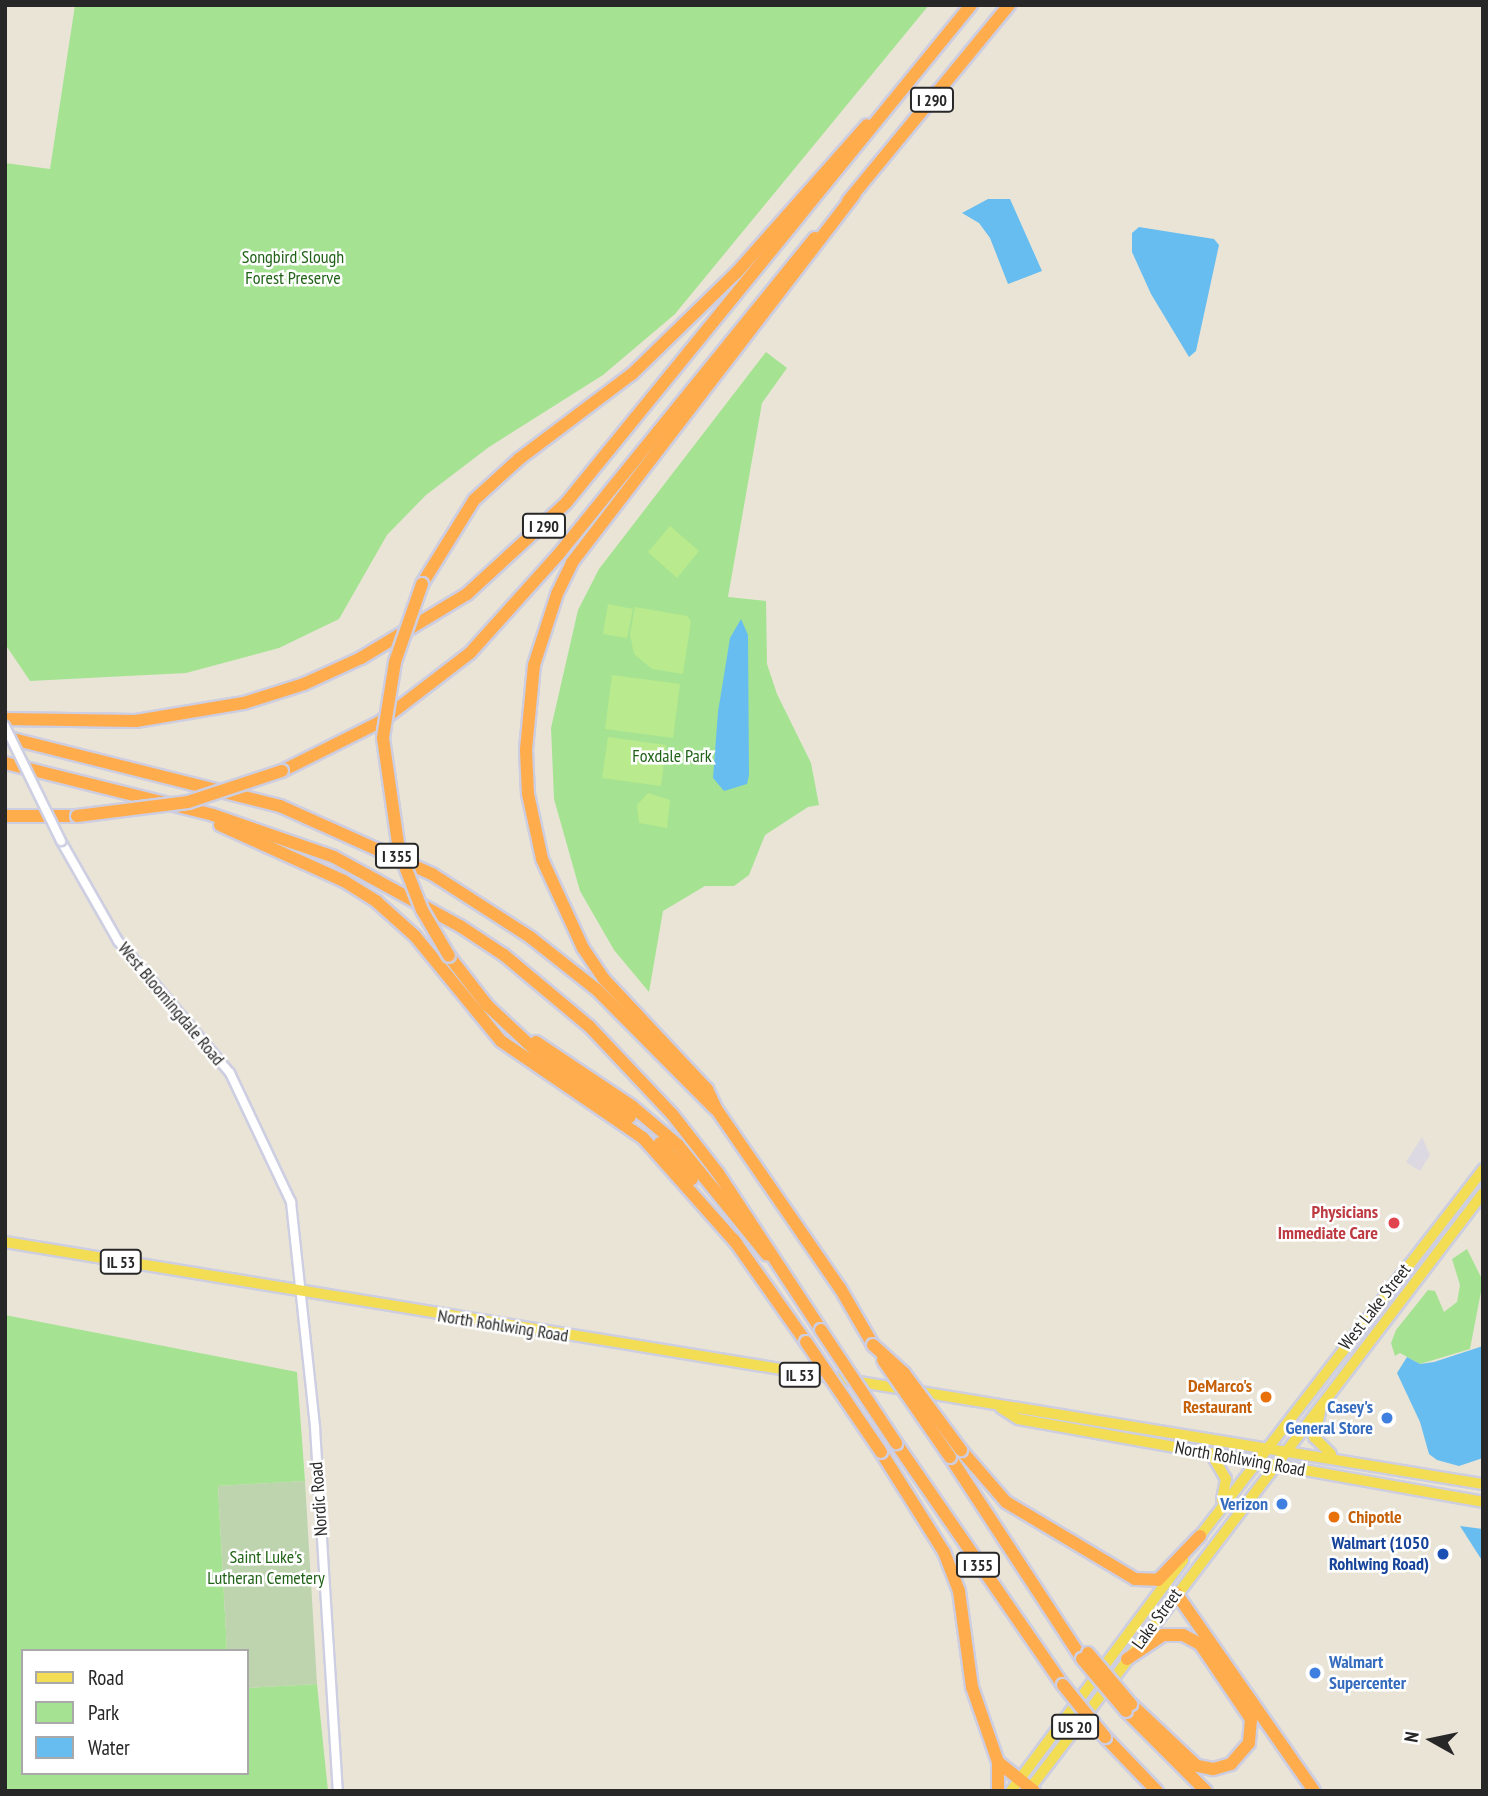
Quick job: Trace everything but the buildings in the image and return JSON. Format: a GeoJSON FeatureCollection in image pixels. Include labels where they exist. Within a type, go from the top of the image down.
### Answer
{"type":"FeatureCollection","features":[{"type":"Feature","properties":{"kind":"highway","name":"I 290"},"geometry":{"type":"LineString","coordinates":[[5,719],[111,723],[244,703],[304,684],[361,658],[467,594],[566,503],[971,5]]}},
{"type":"Feature","properties":{"kind":"highway","name":"I 290"},"geometry":{"type":"LineString","coordinates":[[5,816],[77,816],[188,802],[282,771],[380,722],[470,653],[510,612],[1009,5]]}},
{"type":"Feature","properties":{"kind":"highway"},"geometry":{"type":"LineString","coordinates":[[920,68],[737,272],[632,374],[519,459],[474,500],[422,584],[395,663],[383,738],[399,851],[422,910],[449,956],[487,1005],[675,1157],[881,1452],[949,1565],[962,1605],[972,1686],[998,1762],[998,1791]]}},
{"type":"Feature","properties":{"kind":"highway"},"geometry":{"type":"LineString","coordinates":[[716,1110],[707,1089],[604,979],[561,905],[542,859],[528,794],[527,706],[534,665],[557,594],[592,532],[809,260],[854,195]]}},
{"type":"Feature","properties":{"kind":"highway","name":"I 355"},"geometry":{"type":"LineString","coordinates":[[5,737],[280,806],[432,874],[530,937],[597,990],[716,1110],[840,1288],[871,1343],[904,1373],[1061,1623],[1128,1707],[1206,1791]]}},
{"type":"Feature","properties":{"kind":"highway","name":"I 355"},"geometry":{"type":"LineString","coordinates":[[5,763],[147,797],[334,857],[460,926],[504,955],[589,1026],[672,1114],[781,1267],[896,1443],[1063,1685],[1105,1737],[1157,1791]]}},
{"type":"Feature","properties":{"kind":"highway"},"geometry":{"type":"LineString","coordinates":[[147,797],[257,839],[377,902],[415,936],[500,1041],[643,1138],[737,1244]]}},
{"type":"Feature","properties":{"kind":"highway"},"geometry":{"type":"LineString","coordinates":[[518,1032],[633,1107],[678,1145],[754,1244],[781,1267]]}},
{"type":"Feature","properties":{"kind":"highway"},"geometry":{"type":"LineString","coordinates":[[955,1454],[1006,1502],[1135,1579],[1158,1580],[1200,1536]]}},
{"type":"Feature","properties":{"kind":"highway"},"geometry":{"type":"LineString","coordinates":[[1176,1593],[1314,1791]]}},
{"type":"Feature","properties":{"kind":"highway"},"geometry":{"type":"LineString","coordinates":[[1127,1659],[1163,1635],[1192,1638],[1206,1650],[1251,1719],[1249,1743],[1231,1765],[1213,1769],[1197,1766],[1128,1707]]}},
{"type":"Feature","properties":{"kind":"highway"},"geometry":{"type":"LineString","coordinates":[[998,1762],[1028,1787]]}},
{"type":"Feature","properties":{"kind":"main road","name":"West Lake Street"},"geometry":{"type":"LineString","coordinates":[[1267,1445],[1483,1169]]}},
{"type":"Feature","properties":{"kind":"main road","name":"West Lake Street"},"geometry":{"type":"LineString","coordinates":[[1289,1449],[1483,1193]]}},
{"type":"Feature","properties":{"kind":"main road","name":"North Rohlwing Road"},"geometry":{"type":"LineString","coordinates":[[5,1242],[1001,1408],[1020,1406],[1267,1445],[1483,1484]]}},
{"type":"Feature","properties":{"kind":"main road"},"geometry":{"type":"LineString","coordinates":[[1323,1403],[1314,1437],[1319,1446],[1340,1458]]}},
{"type":"Feature","properties":{"kind":"main road","name":"North Rohlwing Road"},"geometry":{"type":"LineString","coordinates":[[1001,1408],[1018,1419],[1483,1502]]}},
{"type":"Feature","properties":{"kind":"main road","name":"Lake Street"},"geometry":{"type":"LineString","coordinates":[[1028,1787],[1145,1611],[1267,1445]]}},
{"type":"Feature","properties":{"kind":"main road","name":"Lake Street"},"geometry":{"type":"LineString","coordinates":[[1011,1791],[1028,1787],[1289,1449]]}},
{"type":"Feature","properties":{"kind":"main road"},"geometry":{"type":"LineString","coordinates":[[1212,1455],[1226,1479],[1216,1514]]}},
{"type":"Feature","properties":{"kind":"main road"},"geometry":{"type":"LineString","coordinates":[[1145,1611],[1158,1599],[1176,1593]]}},
{"type":"Feature","properties":{"kind":"street","name":"West Bloomingdale Road"},"geometry":{"type":"LineString","coordinates":[[5,726],[61,841],[118,942],[229,1073],[291,1202],[297,1226],[299,1293]]}},
{"type":"Feature","properties":{"kind":"street","name":"Nordic Road"},"geometry":{"type":"LineString","coordinates":[[299,1293],[315,1428],[338,1791]]}},
{"type":"Feature","properties":{"kind":"shaded area"},"geometry":{"type":"Polygon","coordinates":[[[1422,1137],[1430,1155],[1420,1171],[1406,1162],[1422,1137]]]}},
{"type":"Feature","properties":{"kind":"green space","name":"Songbird Slough Forest Preserve"},"geometry":{"type":"Polygon","coordinates":[[[75,5],[929,5],[675,314],[603,375],[489,447],[426,495],[387,535],[339,619],[279,648],[186,673],[30,681],[5,644],[5,163],[50,169],[75,5]]]}},
{"type":"Feature","properties":{"kind":"green space","name":"Foxdale Park"},"geometry":{"type":"Polygon","coordinates":[[[766,352],[787,368],[762,403],[728,597],[766,601],[767,664],[777,694],[811,763],[819,805],[808,807],[765,835],[749,875],[734,886],[705,886],[663,911],[649,992],[614,950],[580,891],[554,799],[551,728],[578,610],[599,569],[766,352]]]}},
{"type":"Feature","properties":{"kind":"green space"},"geometry":{"type":"Polygon","coordinates":[[[670,526],[699,551],[677,578],[648,552],[670,526]]]}},
{"type":"Feature","properties":{"kind":"green space"},"geometry":{"type":"Polygon","coordinates":[[[608,604],[633,609],[627,638],[603,634],[608,604]]]}},
{"type":"Feature","properties":{"kind":"green space"},"geometry":{"type":"Polygon","coordinates":[[[635,607],[687,616],[691,621],[683,674],[652,669],[634,654],[630,634],[635,607]]]}},
{"type":"Feature","properties":{"kind":"green space"},"geometry":{"type":"Polygon","coordinates":[[[612,675],[680,684],[673,738],[605,729],[612,675]]]}},
{"type":"Feature","properties":{"kind":"green space"},"geometry":{"type":"Polygon","coordinates":[[[608,737],[666,745],[661,786],[602,778],[608,737]]]}},
{"type":"Feature","properties":{"kind":"green space"},"geometry":{"type":"Polygon","coordinates":[[[648,793],[670,800],[667,828],[639,823],[637,805],[648,793]]]}},
{"type":"Feature","properties":{"kind":"green space"},"geometry":{"type":"Polygon","coordinates":[[[1467,1249],[1483,1281],[1470,1349],[1420,1364],[1400,1353],[1395,1356],[1391,1343],[1396,1330],[1428,1290],[1435,1291],[1444,1312],[1457,1302],[1460,1285],[1452,1259],[1467,1249]]]}},
{"type":"Feature","properties":{"kind":"green space"},"geometry":{"type":"Polygon","coordinates":[[[5,1315],[297,1372],[305,1481],[218,1486],[227,1649],[21,1649],[21,1775],[248,1775],[248,1688],[317,1684],[328,1791],[5,1791],[5,1315]]]}},
{"type":"Feature","properties":{"kind":"green space","name":"Saint Luke's Lutheran Cemetery"},"geometry":{"type":"Polygon","coordinates":[[[305,1481],[317,1684],[248,1688],[248,1649],[227,1649],[218,1486],[305,1481]]]}},
{"type":"Feature","properties":{"kind":"water"},"geometry":{"type":"Polygon","coordinates":[[[988,199],[1010,199],[1042,271],[1008,284],[990,238],[979,223],[962,213],[988,199]]]}},
{"type":"Feature","properties":{"kind":"water"},"geometry":{"type":"Polygon","coordinates":[[[1139,227],[1214,239],[1219,245],[1196,351],[1189,357],[1151,294],[1132,252],[1132,233],[1139,227]]]}},
{"type":"Feature","properties":{"kind":"water"},"geometry":{"type":"Polygon","coordinates":[[[741,619],[748,635],[749,775],[747,784],[724,791],[713,778],[718,712],[730,638],[741,619]]]}},
{"type":"Feature","properties":{"kind":"water"},"geometry":{"type":"Polygon","coordinates":[[[1483,1346],[1483,1458],[1459,1466],[1437,1460],[1429,1454],[1420,1422],[1397,1373],[1407,1357],[1420,1364],[1434,1362],[1483,1346]]]}},
{"type":"Feature","properties":{"kind":"water"},"geometry":{"type":"Polygon","coordinates":[[[1460,1526],[1483,1529],[1483,1562],[1460,1526]]]}},
{"type":"Feature","properties":{"kind":"place","name":"Physicians Immediate Care"},"geometry":{"type":"Point","coordinates":[1394,1223]}},
{"type":"Feature","properties":{"kind":"place","name":"DeMarco's Restaurant"},"geometry":{"type":"Point","coordinates":[1266,1397]}},
{"type":"Feature","properties":{"kind":"place","name":"Casey's General Store"},"geometry":{"type":"Point","coordinates":[1387,1418]}},
{"type":"Feature","properties":{"kind":"place","name":"Verizon"},"geometry":{"type":"Point","coordinates":[1282,1504]}},
{"type":"Feature","properties":{"kind":"place","name":"Chipotle"},"geometry":{"type":"Point","coordinates":[1334,1517]}},
{"type":"Feature","properties":{"kind":"place","name":"Walmart (1050 Rohlwing Road)"},"geometry":{"type":"Point","coordinates":[1443,1554]}},
{"type":"Feature","properties":{"kind":"place","name":"Walmart Supercenter"},"geometry":{"type":"Point","coordinates":[1315,1673]}}]}
